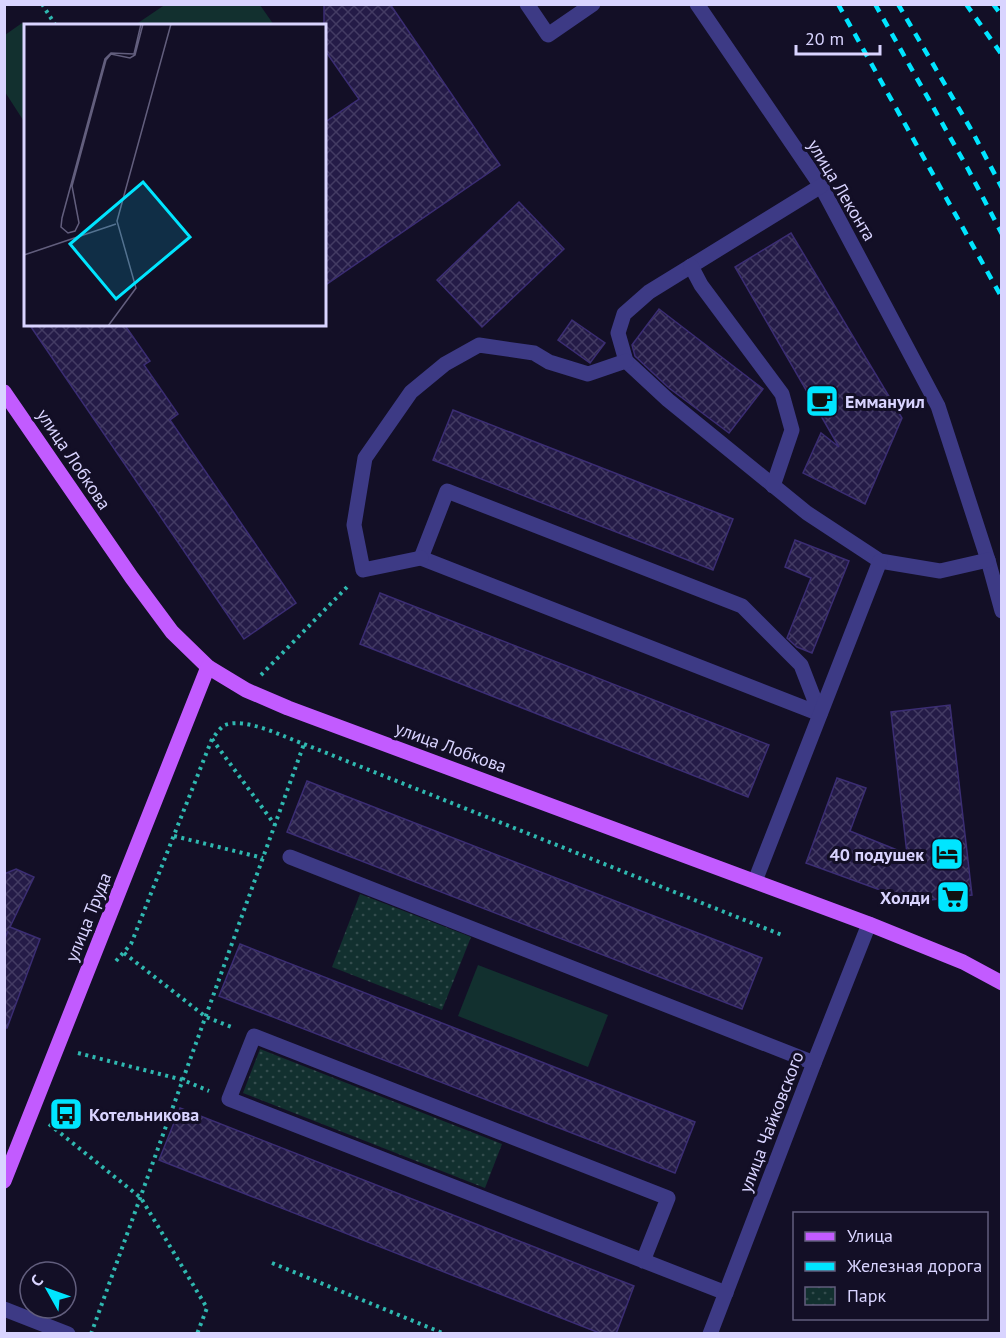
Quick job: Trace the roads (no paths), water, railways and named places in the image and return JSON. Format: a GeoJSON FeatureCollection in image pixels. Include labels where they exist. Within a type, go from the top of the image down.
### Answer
{"type":"FeatureCollection","features":[{"type":"Feature","properties":{"kind":"main road","name":"улица Лобкова"},"geometry":{"type":"LineString","coordinates":[[4,392],[132,578],[172,632],[208,667],[246,690],[869,924],[963,962],[1002,983]]}},
{"type":"Feature","properties":{"kind":"main road","name":"улица Труда"},"geometry":{"type":"LineString","coordinates":[[4,1181],[208,667]]}},
{"type":"Feature","properties":{"kind":"street"},"geometry":{"type":"LineString","coordinates":[[527,4],[548,35],[593,4]]}},
{"type":"Feature","properties":{"kind":"street","name":"улица Леконта"},"geometry":{"type":"LineString","coordinates":[[697,4],[821,186],[938,406],[988,560],[1002,611]]}},
{"type":"Feature","properties":{"kind":"street"},"geometry":{"type":"LineString","coordinates":[[821,186],[649,292],[624,314],[618,333],[626,362],[668,400],[807,513],[879,561],[940,571],[988,560]]}},
{"type":"Feature","properties":{"kind":"street"},"geometry":{"type":"LineString","coordinates":[[691,266],[701,285],[782,394],[792,430],[773,486]]}},
{"type":"Feature","properties":{"kind":"street"},"geometry":{"type":"LineString","coordinates":[[626,362],[588,374],[549,362],[534,353],[479,345],[445,363],[411,392],[365,458],[354,525],[363,570],[420,558],[820,714]]}},
{"type":"Feature","properties":{"kind":"street"},"geometry":{"type":"LineString","coordinates":[[420,558],[447,490],[742,606],[801,665],[820,714]]}},
{"type":"Feature","properties":{"kind":"street"},"geometry":{"type":"LineString","coordinates":[[755,881],[879,561]]}},
{"type":"Feature","properties":{"kind":"street"},"geometry":{"type":"LineString","coordinates":[[290,857],[814,1063]]}},
{"type":"Feature","properties":{"kind":"street","name":"улица Чайковского"},"geometry":{"type":"LineString","coordinates":[[711,1334],[869,924]]}},
{"type":"Feature","properties":{"kind":"street"},"geometry":{"type":"LineString","coordinates":[[643,1261],[668,1198],[254,1036],[230,1099],[643,1261],[726,1293]]}},
{"type":"Feature","properties":{"kind":"street"},"geometry":{"type":"LineString","coordinates":[[4,1309],[68,1334]]}},
{"type":"Feature","properties":{"kind":"railway"},"geometry":{"type":"LineString","coordinates":[[838,4],[1002,298]]}},
{"type":"Feature","properties":{"kind":"railway"},"geometry":{"type":"LineString","coordinates":[[875,4],[1002,234]]}},
{"type":"Feature","properties":{"kind":"railway"},"geometry":{"type":"LineString","coordinates":[[898,4],[972,131],[1002,188]]}},
{"type":"Feature","properties":{"kind":"railway"},"geometry":{"type":"LineString","coordinates":[[966,4],[1002,55]]}},
{"type":"Feature","properties":{"kind":"railway"},"geometry":{"type":"LineString","coordinates":[[993,4],[1002,16]]}},
{"type":"Feature","properties":{"kind":"place","name":"Еммануил"},"geometry":{"type":"Point","coordinates":[822,401]}},
{"type":"Feature","properties":{"kind":"place","name":"40 подушек"},"geometry":{"type":"Point","coordinates":[947,854]}},
{"type":"Feature","properties":{"kind":"place","name":"Холди"},"geometry":{"type":"Point","coordinates":[953,897]}},
{"type":"Feature","properties":{"kind":"place","name":"Котельникова"},"geometry":{"type":"Point","coordinates":[66,1114]}}]}
